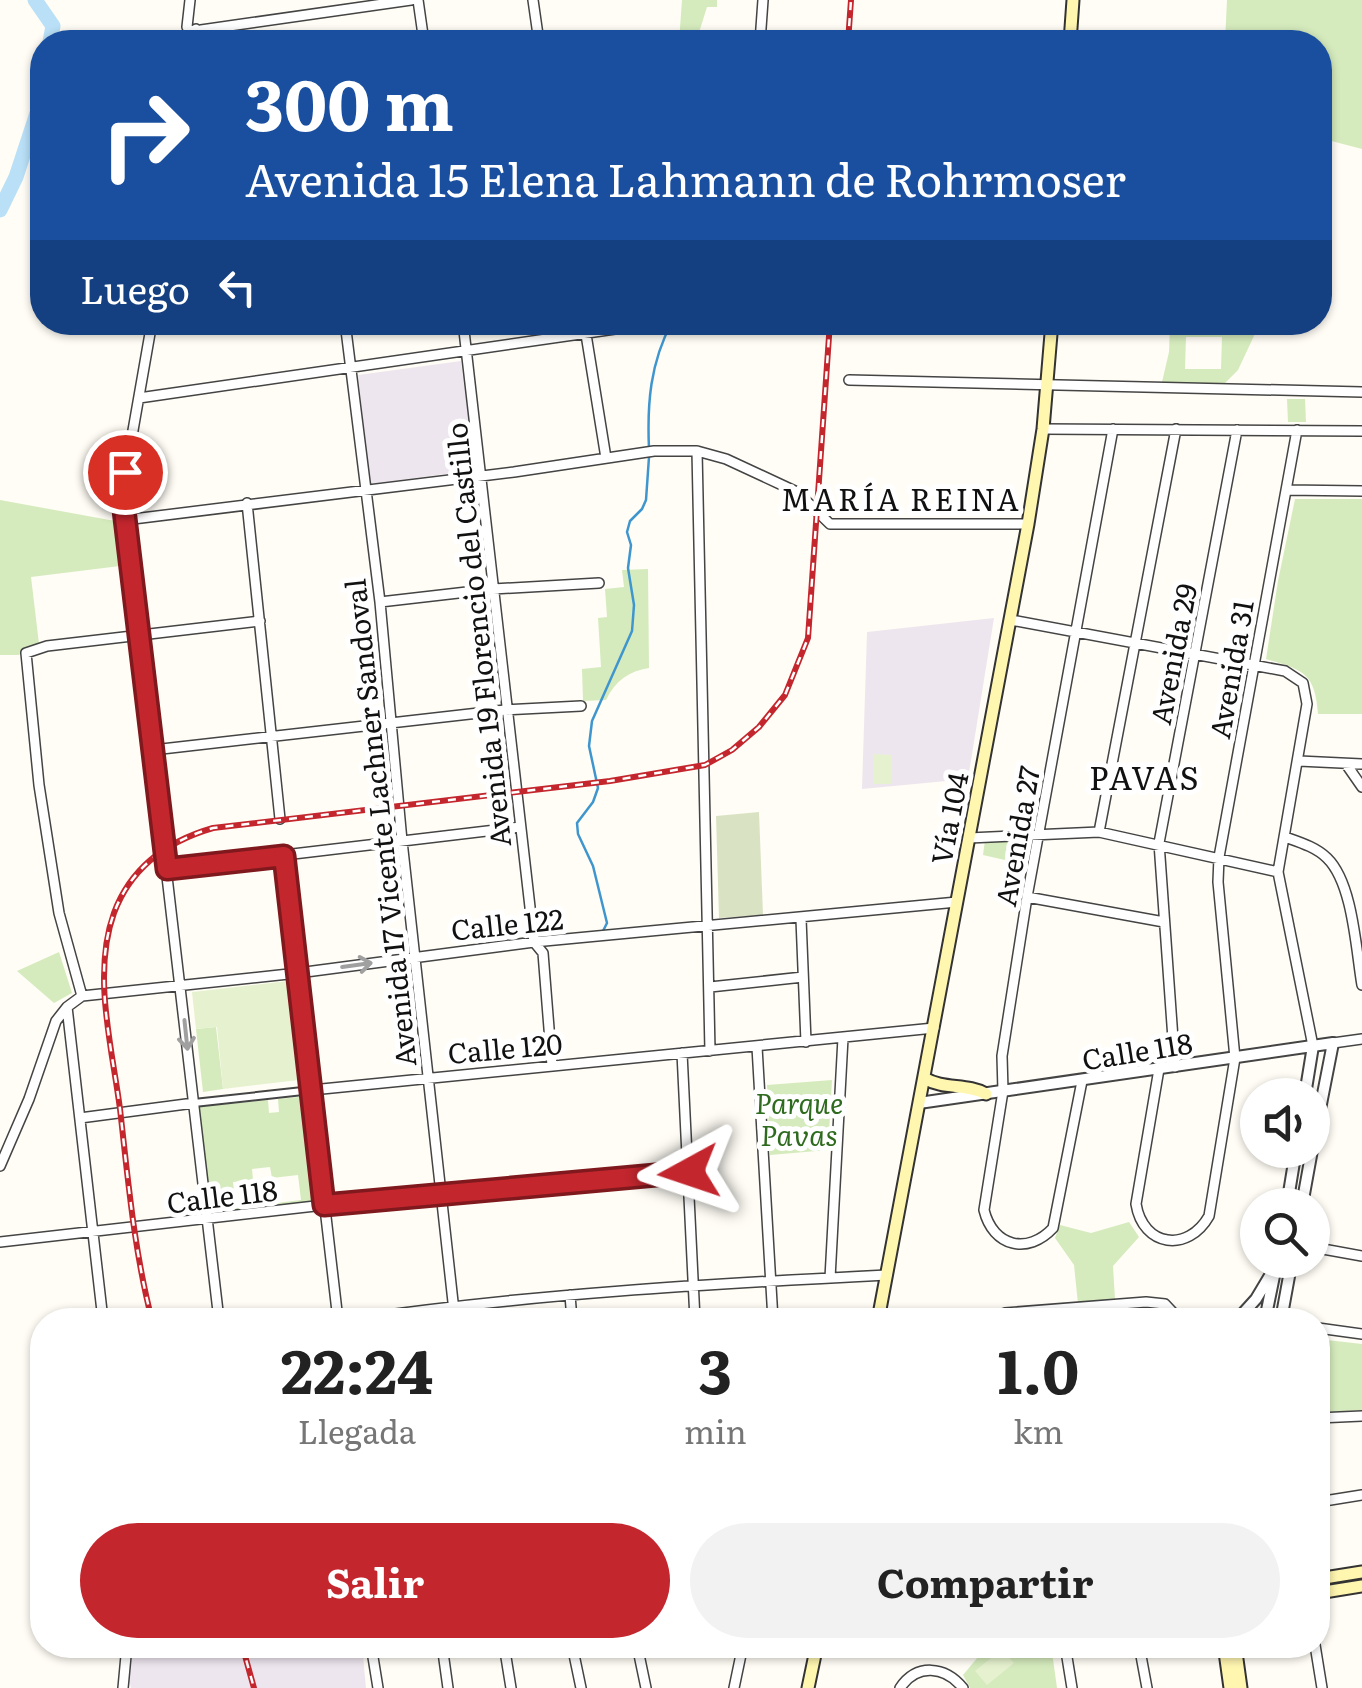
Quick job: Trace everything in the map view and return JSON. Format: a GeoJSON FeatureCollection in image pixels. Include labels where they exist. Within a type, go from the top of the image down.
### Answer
{"type":"FeatureCollection","features":[{"type":"Feature","properties":{"kind":"main road"},"geometry":{"type":"LineString","coordinates":[[1071,30],[1073,0]]}},
{"type":"Feature","properties":{"kind":"main road","name":"Vía 104"},"geometry":{"type":"LineString","coordinates":[[880,1308],[1028,524],[1043,430],[1051,335]]}},
{"type":"Feature","properties":{"kind":"main road"},"geometry":{"type":"LineString","coordinates":[[924,1078],[945,1088],[978,1089],[986,1094]]}},
{"type":"Feature","properties":{"kind":"main road"},"geometry":{"type":"LineString","coordinates":[[1330,1577],[1362,1572]]}},
{"type":"Feature","properties":{"kind":"main road"},"geometry":{"type":"LineString","coordinates":[[1330,1591],[1362,1586]]}},
{"type":"Feature","properties":{"kind":"main road"},"geometry":{"type":"LineString","coordinates":[[808,1688],[814,1658]]}},
{"type":"Feature","properties":{"kind":"main road"},"geometry":{"type":"LineString","coordinates":[[1226,1658],[1230,1688]]}},
{"type":"Feature","properties":{"kind":"main road"},"geometry":{"type":"LineString","coordinates":[[1236,1658],[1241,1688]]}},
{"type":"Feature","properties":{"kind":"street"},"geometry":{"type":"LineString","coordinates":[[189,30],[186,27],[190,0]]}},
{"type":"Feature","properties":{"kind":"street"},"geometry":{"type":"LineString","coordinates":[[220,30],[355,4],[414,0],[421,30]]}},
{"type":"Feature","properties":{"kind":"street"},"geometry":{"type":"LineString","coordinates":[[533,0],[537,30]]}},
{"type":"Feature","properties":{"kind":"street"},"geometry":{"type":"LineString","coordinates":[[761,30],[764,0]]}},
{"type":"Feature","properties":{"kind":"street"},"geometry":{"type":"LineString","coordinates":[[150,335],[122,493],[217,1308]]}},
{"type":"Feature","properties":{"kind":"street","name":"Avenida 17 Vicente Lachner Sandoval"},"geometry":{"type":"LineString","coordinates":[[347,335],[393,722],[402,841],[453,1308]]}},
{"type":"Feature","properties":{"kind":"street","name":"Avenida 19 Florencio del Castillo"},"geometry":{"type":"LineString","coordinates":[[466,335],[534,942],[543,953],[552,1066]]}},
{"type":"Feature","properties":{"kind":"street"},"geometry":{"type":"LineString","coordinates":[[139,398],[468,352],[551,335]]}},
{"type":"Feature","properties":{"kind":"street"},"geometry":{"type":"LineString","coordinates":[[586,335],[606,458]]}},
{"type":"Feature","properties":{"kind":"street"},"geometry":{"type":"LineString","coordinates":[[849,380],[1362,392]]}},
{"type":"Feature","properties":{"kind":"street","name":"Avenida 27"},"geometry":{"type":"LineString","coordinates":[[1082,1081],[1054,1228],[1024,1246],[998,1238],[984,1210],[1003,1091],[1002,1056],[1027,897],[1114,429]]}},
{"type":"Feature","properties":{"kind":"street"},"geometry":{"type":"LineString","coordinates":[[1099,832],[1176,429]]}},
{"type":"Feature","properties":{"kind":"street"},"geometry":{"type":"LineString","coordinates":[[1043,430],[1362,431]]}},
{"type":"Feature","properties":{"kind":"street","name":"Avenida 29"},"geometry":{"type":"LineString","coordinates":[[1175,1067],[1159,843],[1237,430]]}},
{"type":"Feature","properties":{"kind":"street","name":"Avenida 31"},"geometry":{"type":"LineString","coordinates":[[1159,1069],[1136,1204],[1144,1226],[1162,1239],[1186,1239],[1196,1234],[1208,1216],[1234,1058],[1218,857],[1297,430]]}},
{"type":"Feature","properties":{"kind":"street"},"geometry":{"type":"LineString","coordinates":[[125,520],[649,452],[698,451],[726,458],[797,492],[830,524],[1028,524]]}},
{"type":"Feature","properties":{"kind":"street"},"geometry":{"type":"LineString","coordinates":[[698,451],[710,1050]]}},
{"type":"Feature","properties":{"kind":"street"},"geometry":{"type":"LineString","coordinates":[[1286,490],[1362,491]]}},
{"type":"Feature","properties":{"kind":"street"},"geometry":{"type":"LineString","coordinates":[[247,503],[280,818]]}},
{"type":"Feature","properties":{"kind":"street"},"geometry":{"type":"LineString","coordinates":[[380,602],[492,589],[599,583]]}},
{"type":"Feature","properties":{"kind":"street"},"geometry":{"type":"LineString","coordinates":[[1011,620],[1254,664],[1296,675],[1303,683],[1308,704],[1278,872],[1313,1046],[1308,1078]]}},
{"type":"Feature","properties":{"kind":"street"},"geometry":{"type":"LineString","coordinates":[[0,1166],[56,1021],[82,996],[59,913],[39,785],[25,656],[31,649],[47,646],[260,621]]}},
{"type":"Feature","properties":{"kind":"street"},"geometry":{"type":"LineString","coordinates":[[153,750],[506,710],[581,706]]}},
{"type":"Feature","properties":{"kind":"street"},"geometry":{"type":"LineString","coordinates":[[1299,761],[1362,764]]}},
{"type":"Feature","properties":{"kind":"street"},"geometry":{"type":"LineString","coordinates":[[1346,764],[1362,787]]}},
{"type":"Feature","properties":{"kind":"street"},"geometry":{"type":"LineString","coordinates":[[167,869],[520,827]]}},
{"type":"Feature","properties":{"kind":"street"},"geometry":{"type":"LineString","coordinates":[[969,838],[1099,832],[1278,872]]}},
{"type":"Feature","properties":{"kind":"street"},"geometry":{"type":"LineString","coordinates":[[1285,837],[1327,858],[1339,874],[1346,892],[1362,985]]}},
{"type":"Feature","properties":{"kind":"street"},"geometry":{"type":"LineString","coordinates":[[284,856],[337,1308]]}},
{"type":"Feature","properties":{"kind":"street"},"geometry":{"type":"LineString","coordinates":[[1027,897],[1164,922]]}},
{"type":"Feature","properties":{"kind":"street","name":"Calle 122"},"geometry":{"type":"LineString","coordinates":[[82,996],[534,942],[957,902]]}},
{"type":"Feature","properties":{"kind":"street"},"geometry":{"type":"LineString","coordinates":[[800,918],[806,1042]]}},
{"type":"Feature","properties":{"kind":"street"},"geometry":{"type":"LineString","coordinates":[[710,987],[803,976]]}},
{"type":"Feature","properties":{"kind":"street"},"geometry":{"type":"LineString","coordinates":[[67,1007],[102,1308]]}},
{"type":"Feature","properties":{"kind":"street","name":"Calle 120"},"geometry":{"type":"LineString","coordinates":[[80,1118],[428,1076],[757,1048],[934,1028]]}},
{"type":"Feature","properties":{"kind":"street"},"geometry":{"type":"LineString","coordinates":[[830,1278],[843,1038]]}},
{"type":"Feature","properties":{"kind":"street","name":"Calle 118"},"geometry":{"type":"LineString","coordinates":[[919,1103],[1362,1039]]}},
{"type":"Feature","properties":{"kind":"street"},"geometry":{"type":"LineString","coordinates":[[1326,1078],[1333,1043]]}},
{"type":"Feature","properties":{"kind":"street"},"geometry":{"type":"LineString","coordinates":[[757,1048],[772,1308]]}},
{"type":"Feature","properties":{"kind":"street"},"geometry":{"type":"LineString","coordinates":[[682,1053],[694,1308]]}},
{"type":"Feature","properties":{"kind":"street","name":"Calle 118"},"geometry":{"type":"LineString","coordinates":[[0,1242],[324,1205],[689,1172]]}},
{"type":"Feature","properties":{"kind":"street"},"geometry":{"type":"LineString","coordinates":[[1330,1250],[1362,1256]]}},
{"type":"Feature","properties":{"kind":"street"},"geometry":{"type":"LineString","coordinates":[[432,1308],[693,1284],[887,1275]]}},
{"type":"Feature","properties":{"kind":"street"},"geometry":{"type":"LineString","coordinates":[[1247,1308],[1268,1278]]}},
{"type":"Feature","properties":{"kind":"street"},"geometry":{"type":"LineString","coordinates":[[1265,1308],[1273,1278]]}},
{"type":"Feature","properties":{"kind":"street"},"geometry":{"type":"LineString","coordinates":[[1284,1308],[1289,1278]]}},
{"type":"Feature","properties":{"kind":"street"},"geometry":{"type":"LineString","coordinates":[[570,1295],[571,1308]]}},
{"type":"Feature","properties":{"kind":"street"},"geometry":{"type":"LineString","coordinates":[[1061,1308],[1146,1302],[1169,1308]]}},
{"type":"Feature","properties":{"kind":"street"},"geometry":{"type":"LineString","coordinates":[[1330,1330],[1362,1334]]}},
{"type":"Feature","properties":{"kind":"street"},"geometry":{"type":"LineString","coordinates":[[1330,1417],[1362,1416]]}},
{"type":"Feature","properties":{"kind":"street"},"geometry":{"type":"LineString","coordinates":[[1330,1500],[1362,1496]]}},
{"type":"Feature","properties":{"kind":"street"},"geometry":{"type":"LineString","coordinates":[[123,1688],[125,1658]]}},
{"type":"Feature","properties":{"kind":"street"},"geometry":{"type":"LineString","coordinates":[[374,1658],[378,1688]]}},
{"type":"Feature","properties":{"kind":"street"},"geometry":{"type":"LineString","coordinates":[[444,1658],[448,1688]]}},
{"type":"Feature","properties":{"kind":"street"},"geometry":{"type":"LineString","coordinates":[[506,1658],[511,1688]]}},
{"type":"Feature","properties":{"kind":"street"},"geometry":{"type":"LineString","coordinates":[[574,1658],[580,1688]]}},
{"type":"Feature","properties":{"kind":"street"},"geometry":{"type":"LineString","coordinates":[[639,1658],[646,1688]]}},
{"type":"Feature","properties":{"kind":"street"},"geometry":{"type":"LineString","coordinates":[[734,1688],[740,1658]]}},
{"type":"Feature","properties":{"kind":"street"},"geometry":{"type":"LineString","coordinates":[[1067,1658],[1072,1688]]}},
{"type":"Feature","properties":{"kind":"street"},"geometry":{"type":"LineString","coordinates":[[1141,1658],[1147,1688]]}},
{"type":"Feature","properties":{"kind":"street"},"geometry":{"type":"LineString","coordinates":[[1317,1658],[1322,1688]]}},
{"type":"Feature","properties":{"kind":"street"},"geometry":{"type":"LineString","coordinates":[[900,1688],[911,1675],[923,1670],[951,1675],[963,1688]]}},
{"type":"Feature","properties":{"kind":"shaded area"},"geometry":{"type":"Polygon","coordinates":[[[461,361],[475,470],[370,484],[358,375],[461,361]]]}},
{"type":"Feature","properties":{"kind":"shaded area"},"geometry":{"type":"Polygon","coordinates":[[[994,618],[968,779],[862,789],[867,632],[994,618]]]}},
{"type":"Feature","properties":{"kind":"shaded area"},"geometry":{"type":"Polygon","coordinates":[[[130,1658],[363,1658],[366,1688],[131,1688],[130,1658]]]}},
{"type":"Feature","properties":{"kind":"green space"},"geometry":{"type":"Polygon","coordinates":[[[682,0],[717,0],[717,7],[707,7],[700,30],[680,30],[682,0]]]}},
{"type":"Feature","properties":{"kind":"green space"},"geometry":{"type":"Polygon","coordinates":[[[1227,0],[1362,0],[1362,149],[1332,141],[1332,30],[1226,30],[1227,0]]]}},
{"type":"Feature","properties":{"kind":"green space"},"geometry":{"type":"Polygon","coordinates":[[[1170,335],[1254,335],[1238,370],[1224,384],[1162,382],[1170,335]],[[1186,337],[1185,369],[1221,369],[1222,337],[1186,337]]]}},
{"type":"Feature","properties":{"kind":"green space"},"geometry":{"type":"Polygon","coordinates":[[[1287,399],[1305,399],[1306,422],[1288,422],[1287,399]]]}},
{"type":"Feature","properties":{"kind":"green space"},"geometry":{"type":"Polygon","coordinates":[[[1295,499],[1362,499],[1362,714],[1318,714],[1314,690],[1305,675],[1266,659],[1295,499]]]}},
{"type":"Feature","properties":{"kind":"green space"},"geometry":{"type":"Polygon","coordinates":[[[0,500],[115,521],[120,566],[31,577],[39,644],[25,647],[19,655],[0,655],[0,500]]]}},
{"type":"Feature","properties":{"kind":"green space"},"geometry":{"type":"Polygon","coordinates":[[[648,569],[649,668],[623,678],[606,700],[583,701],[582,669],[601,667],[598,618],[607,617],[605,589],[624,587],[622,570],[648,569]]]}},
{"type":"Feature","properties":{"kind":"green space"},"geometry":{"type":"Polygon","coordinates":[[[873,754],[892,755],[891,784],[873,784],[873,754]]]}},
{"type":"Feature","properties":{"kind":"green space"},"geometry":{"type":"Polygon","coordinates":[[[759,812],[763,915],[719,918],[716,816],[759,812]]]}},
{"type":"Feature","properties":{"kind":"green space"},"geometry":{"type":"Polygon","coordinates":[[[1033,838],[1027,865],[983,855],[985,840],[1033,838]]]}},
{"type":"Feature","properties":{"kind":"green space"},"geometry":{"type":"Polygon","coordinates":[[[59,952],[72,993],[54,1003],[17,971],[59,952]]]}},
{"type":"Feature","properties":{"kind":"green space"},"geometry":{"type":"Polygon","coordinates":[[[288,981],[299,1080],[223,1089],[217,1027],[196,1029],[192,992],[288,981]]]}},
{"type":"Feature","properties":{"kind":"green space"},"geometry":{"type":"Polygon","coordinates":[[[216,1027],[223,1089],[203,1092],[196,1029],[216,1027]]]}},
{"type":"Feature","properties":{"kind":"green space","name":"Parque Pavas"},"geometry":{"type":"Polygon","coordinates":[[[832,1080],[828,1150],[770,1155],[767,1085],[832,1080]]]}},
{"type":"Feature","properties":{"kind":"green space"},"geometry":{"type":"Polygon","coordinates":[[[308,1096],[319,1200],[210,1214],[198,1107],[268,1100],[269,1113],[279,1112],[278,1099],[308,1096]],[[270,1167],[252,1169],[253,1180],[233,1182],[236,1208],[301,1200],[298,1175],[272,1178],[270,1167]]]}},
{"type":"Feature","properties":{"kind":"green space"},"geometry":{"type":"Polygon","coordinates":[[[1129,1222],[1139,1237],[1113,1266],[1115,1300],[1078,1304],[1074,1265],[1055,1238],[1060,1225],[1091,1233],[1129,1222]]]}},
{"type":"Feature","properties":{"kind":"green space"},"geometry":{"type":"Polygon","coordinates":[[[1330,1340],[1362,1344],[1362,1410],[1330,1412],[1330,1340]]]}},
{"type":"Feature","properties":{"kind":"green space"},"geometry":{"type":"Polygon","coordinates":[[[977,1658],[1053,1658],[1057,1688],[970,1688],[963,1675],[977,1658]]]}},
{"type":"Feature","properties":{"kind":"green space"},"geometry":{"type":"Polygon","coordinates":[[[991,1658],[1010,1658],[1014,1663],[987,1685],[975,1671],[991,1658]]]}},
{"type":"Feature","properties":{"kind":"waterway"},"geometry":{"type":"LineString","coordinates":[[35,0],[52,30]]}},
{"type":"Feature","properties":{"kind":"waterway"},"geometry":{"type":"LineString","coordinates":[[0,210],[30,134]]}},
{"type":"Feature","properties":{"kind":"waterway"},"geometry":{"type":"LineString","coordinates":[[649,449],[652,384],[666,335]]}},
{"type":"Feature","properties":{"kind":"waterway"},"geometry":{"type":"LineString","coordinates":[[603,931],[607,923],[577,823],[598,788],[589,746],[592,721],[632,631],[634,605],[628,568],[631,545],[627,532],[630,521],[646,500],[649,457]]}},
{"type":"Feature","properties":{"kind":"railway"},"geometry":{"type":"LineString","coordinates":[[849,30],[851,0]]}},
{"type":"Feature","properties":{"kind":"railway"},"geometry":{"type":"LineString","coordinates":[[149,1308],[132,1215],[104,985],[108,936],[114,913],[130,882],[166,848],[213,828],[610,781],[705,765],[732,750],[759,727],[785,695],[808,638],[829,335]]}},
{"type":"Feature","properties":{"kind":"railway"},"geometry":{"type":"LineString","coordinates":[[246,1658],[254,1688]]}},
{"type":"Feature","properties":{"kind":"district","name":"MARÍA REINA"},"geometry":{"type":"Point","coordinates":[901,498]}},
{"type":"Feature","properties":{"kind":"district","name":"PAVAS"},"geometry":{"type":"Point","coordinates":[1145,776]}},
{"type":"Feature","properties":{"kind":"route"},"geometry":{"type":"LineString","coordinates":[[125,472],[122,493],[167,869],[284,856],[324,1205],[689,1172]]}}]}
